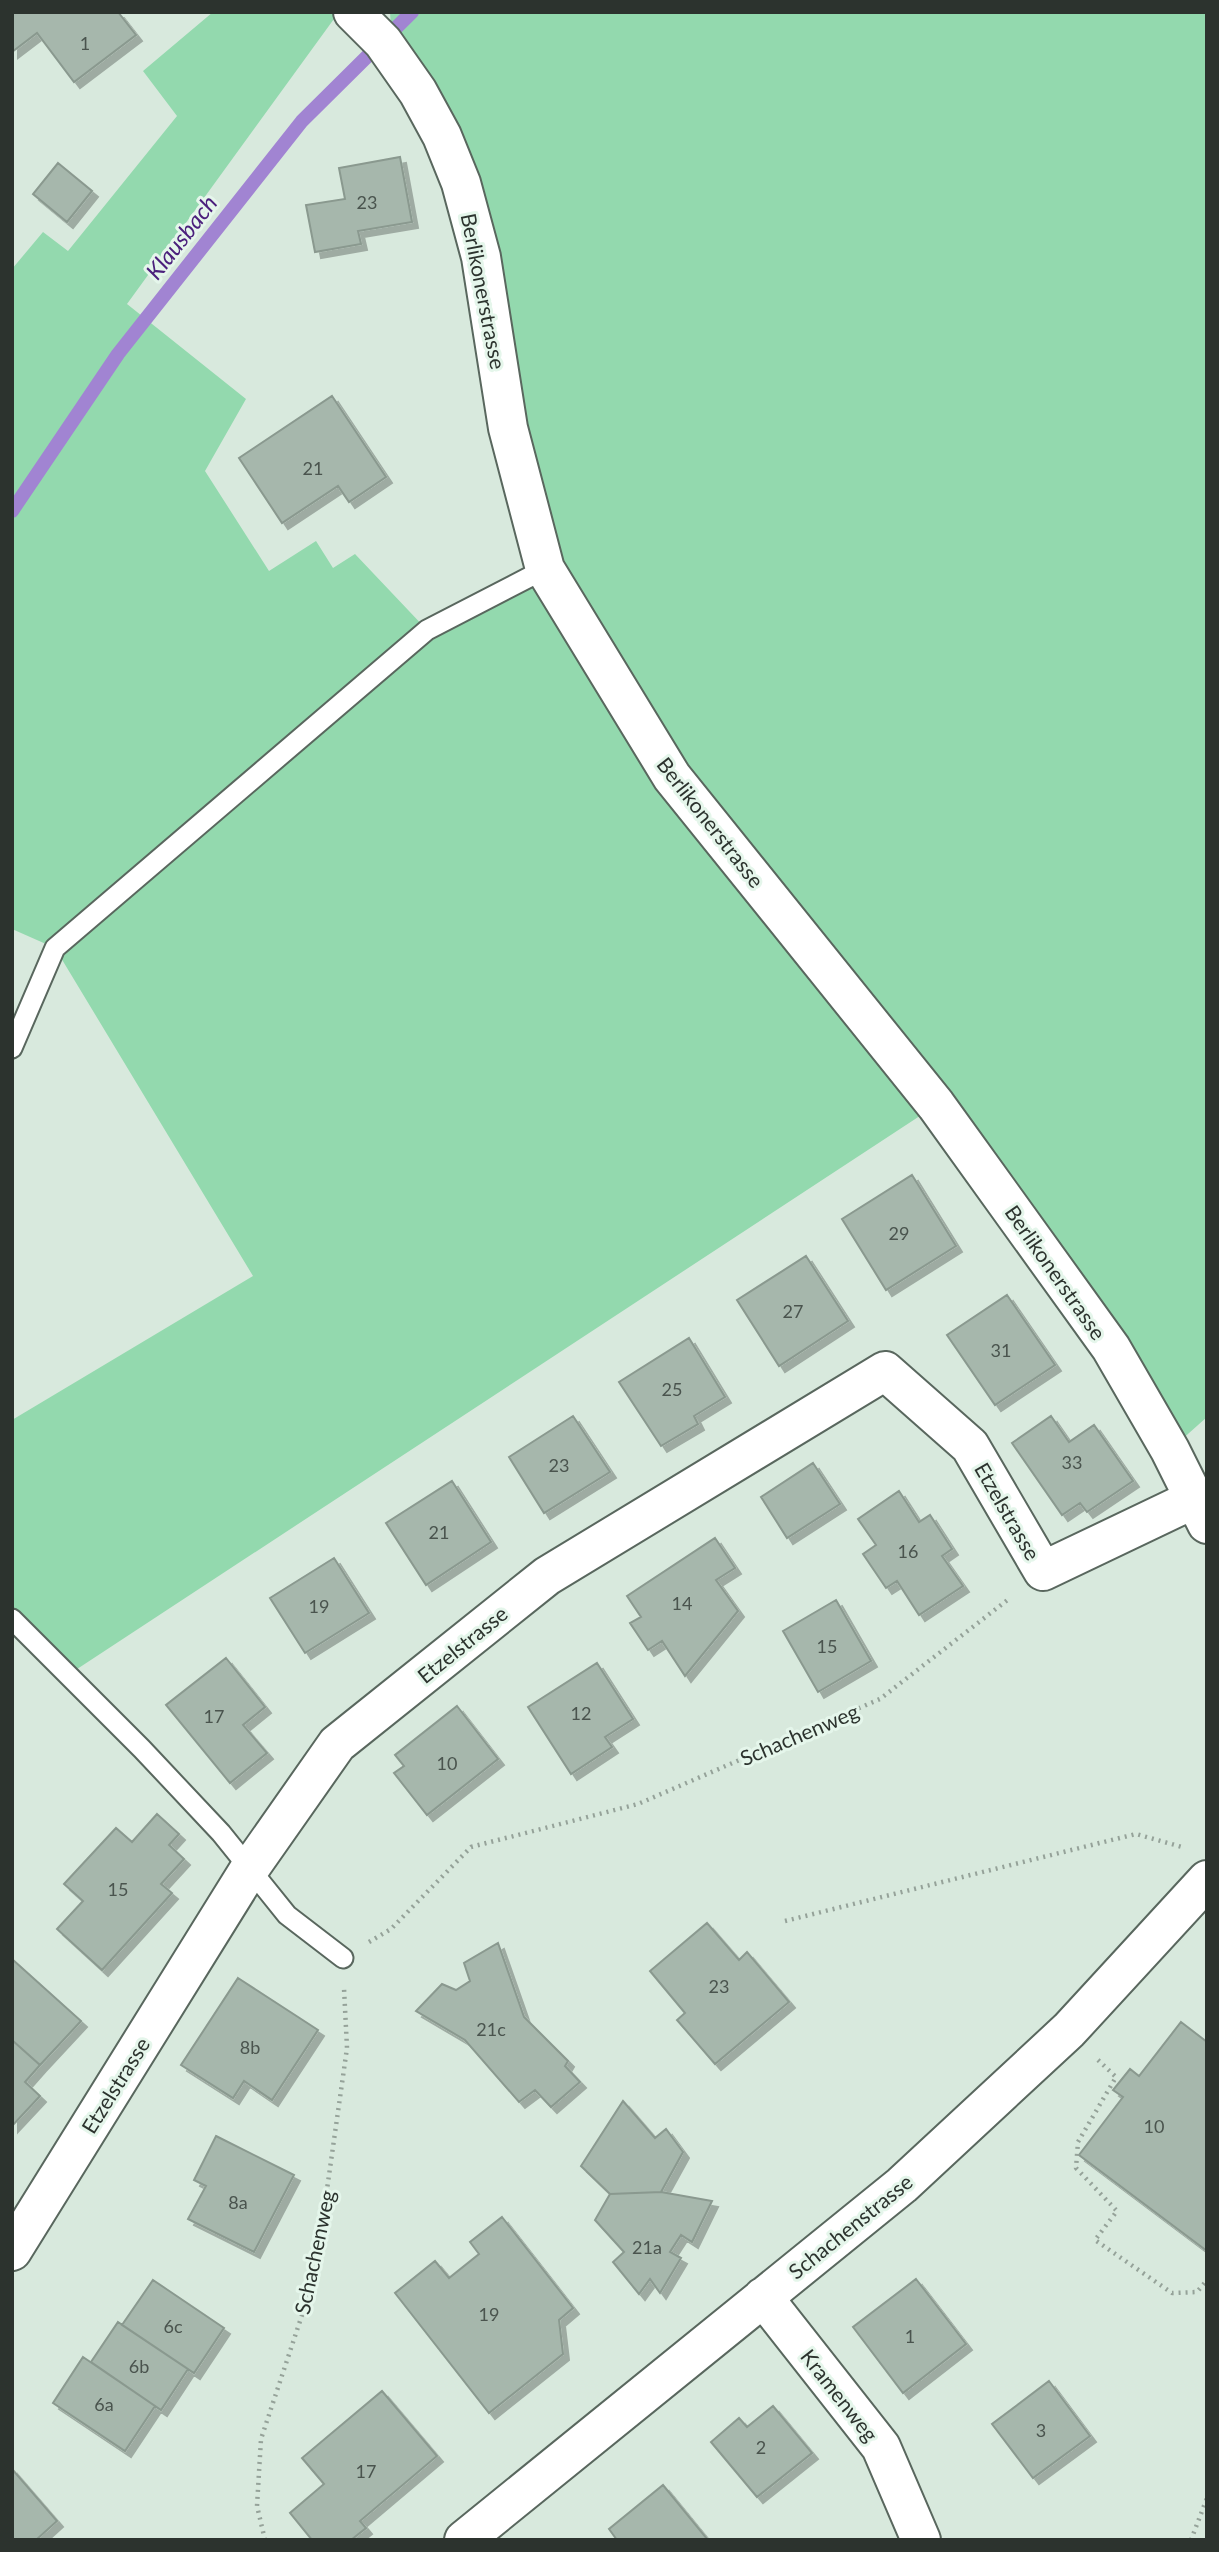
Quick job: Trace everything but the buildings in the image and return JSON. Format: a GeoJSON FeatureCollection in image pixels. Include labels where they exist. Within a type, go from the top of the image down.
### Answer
{"type":"FeatureCollection","features":[{"type":"Feature","properties":{"kind":"street","name":"Berlikonerstrasse"},"geometry":{"type":"LineString","coordinates":[[373,33],[418,92],[442,136],[471,213],[481,257],[508,428],[545,569],[672,777],[936,1105],[1111,1348],[1170,1450],[1201,1511]]}},
{"type":"Feature","properties":{"kind":"street","name":"Etzelstrasse"},"geometry":{"type":"LineString","coordinates":[[12,2251],[250,1868],[337,1744],[547,1576],[885,1371],[970,1446],[1044,1571]]}},
{"type":"Feature","properties":{"kind":"street"},"geometry":{"type":"LineString","coordinates":[[1044,1571],[1201,1511]]}},
{"type":"Feature","properties":{"kind":"street","name":"Schachenstrasse"},"geometry":{"type":"LineString","coordinates":[[464,2540],[902,2185],[1069,2030],[1207,1881]]}},
{"type":"Feature","properties":{"kind":"street","name":"Kramenweg"},"geometry":{"type":"LineString","coordinates":[[763,2297],[881,2447],[921,2540]]}},
{"type":"Feature","properties":{"kind":"lane"},"geometry":{"type":"LineString","coordinates":[[12,1048],[55,948],[427,630],[545,569]]}},
{"type":"Feature","properties":{"kind":"lane"},"geometry":{"type":"LineString","coordinates":[[12,1619],[142,1749],[221,1833],[286,1915],[343,1958]]}},
{"type":"Feature","properties":{"kind":"path","name":"Schachenweg"},"geometry":{"type":"LineString","coordinates":[[391,1929],[471,1847],[638,1804],[880,1699],[1044,1571]]}},
{"type":"Feature","properties":{"kind":"path"},"geometry":{"type":"LineString","coordinates":[[785,1921],[1136,1834],[1183,1847]]}},
{"type":"Feature","properties":{"kind":"path","name":"Schachenweg"},"geometry":{"type":"LineString","coordinates":[[265,2540],[257,2506],[261,2439],[318,2253],[347,2048],[343,1958]]}},
{"type":"Feature","properties":{"kind":"path"},"geometry":{"type":"LineString","coordinates":[[1069,2030],[1116,2077],[1078,2143],[1076,2168],[1117,2211],[1095,2240],[1172,2293],[1197,2292],[1207,2280]]}},
{"type":"Feature","properties":{"kind":"path"},"geometry":{"type":"LineString","coordinates":[[1191,2540],[1207,2498]]}},
{"type":"Feature","properties":{"kind":"green space"},"geometry":{"type":"Polygon","coordinates":[[[213,12],[339,12],[127,304],[246,399],[205,471],[269,571],[316,541],[333,568],[355,554],[427,630],[545,568],[481,257],[393,56],[390,12],[1207,12],[1207,1417],[1170,1450],[935,1106],[68,1675],[12,1619],[12,1420],[253,1276],[55,948],[12,929],[12,269],[43,232],[68,251],[177,116],[143,71],[213,12]]]}},
{"type":"Feature","properties":{"kind":"waterway","name":"Klausbach"},"geometry":{"type":"LineString","coordinates":[[12,511],[118,354],[302,121],[412,12]]}}]}
